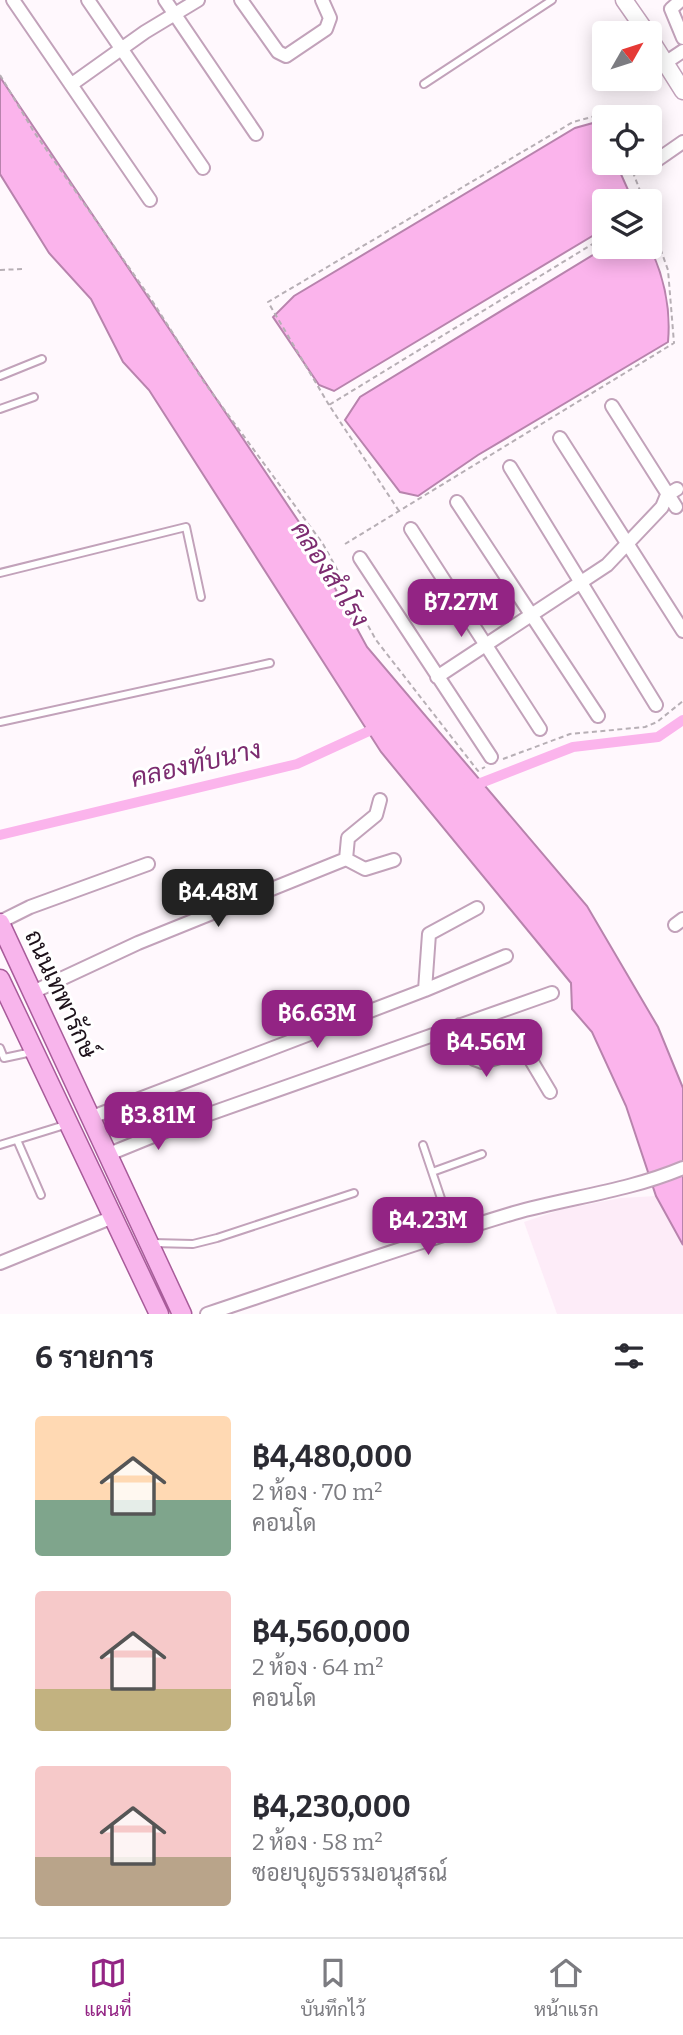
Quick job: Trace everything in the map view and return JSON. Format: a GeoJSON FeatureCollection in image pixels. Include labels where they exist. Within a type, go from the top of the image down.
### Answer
{"type":"FeatureCollection","features":[{"type":"Feature","properties":{"kind":"main road"},"geometry":{"type":"LineString","coordinates":[[624,0],[638,21]]}},
{"type":"Feature","properties":{"kind":"main road"},"geometry":{"type":"LineString","coordinates":[[662,56],[683,91]]}},
{"type":"Feature","properties":{"kind":"main road","name":"ถนนเทพารักษ์"},"geometry":{"type":"LineString","coordinates":[[0,923],[182,1314]]}},
{"type":"Feature","properties":{"kind":"main road","name":"ถนนเทพารักษ์"},"geometry":{"type":"LineString","coordinates":[[0,981],[10,1009],[34,1051],[159,1314]]}},
{"type":"Feature","properties":{"kind":"street"},"geometry":{"type":"LineString","coordinates":[[13,0],[150,200]]}},
{"type":"Feature","properties":{"kind":"street"},"geometry":{"type":"LineString","coordinates":[[88,0],[203,168]]}},
{"type":"Feature","properties":{"kind":"street"},"geometry":{"type":"LineString","coordinates":[[165,0],[256,134]]}},
{"type":"Feature","properties":{"kind":"street"},"geometry":{"type":"LineString","coordinates":[[72,84],[198,0]]}},
{"type":"Feature","properties":{"kind":"street"},"geometry":{"type":"LineString","coordinates":[[241,0],[278,52],[286,56],[326,29],[330,18],[322,0]]}},
{"type":"Feature","properties":{"kind":"street"},"geometry":{"type":"LineString","coordinates":[[681,0],[671,9],[683,38]]}},
{"type":"Feature","properties":{"kind":"street"},"geometry":{"type":"LineString","coordinates":[[666,62],[683,51]]}},
{"type":"Feature","properties":{"kind":"street"},"geometry":{"type":"LineString","coordinates":[[662,157],[683,142]]}},
{"type":"Feature","properties":{"kind":"street"},"geometry":{"type":"LineString","coordinates":[[437,677],[607,565],[626,543],[673,500],[612,406]]}},
{"type":"Feature","properties":{"kind":"street"},"geometry":{"type":"LineString","coordinates":[[560,438],[683,631]]}},
{"type":"Feature","properties":{"kind":"street"},"geometry":{"type":"LineString","coordinates":[[510,467],[656,705]]}},
{"type":"Feature","properties":{"kind":"street"},"geometry":{"type":"LineString","coordinates":[[457,502],[598,716]]}},
{"type":"Feature","properties":{"kind":"street"},"geometry":{"type":"LineString","coordinates":[[411,530],[540,729]]}},
{"type":"Feature","properties":{"kind":"street"},"geometry":{"type":"LineString","coordinates":[[360,558],[491,757]]}},
{"type":"Feature","properties":{"kind":"street"},"geometry":{"type":"LineString","coordinates":[[346,859],[348,838],[376,815],[380,800]]}},
{"type":"Feature","properties":{"kind":"street"},"geometry":{"type":"LineString","coordinates":[[33,992],[138,943],[346,859],[365,869],[394,860]]}},
{"type":"Feature","properties":{"kind":"street"},"geometry":{"type":"LineString","coordinates":[[0,923],[30,907],[148,863]]}},
{"type":"Feature","properties":{"kind":"street"},"geometry":{"type":"LineString","coordinates":[[425,990],[429,934],[477,908]]}},
{"type":"Feature","properties":{"kind":"street"},"geometry":{"type":"LineString","coordinates":[[92,1117],[425,990],[506,956]]}},
{"type":"Feature","properties":{"kind":"street"},"geometry":{"type":"LineString","coordinates":[[109,1154],[195,1119],[552,993]]}},
{"type":"Feature","properties":{"kind":"street"},"geometry":{"type":"LineString","coordinates":[[460,1025],[474,1059],[482,1062],[526,1050],[550,1092]]}},
{"type":"Feature","properties":{"kind":"street"},"geometry":{"type":"LineString","coordinates":[[207,1314],[452,1231],[542,1205],[645,1184],[683,1168]]}},
{"type":"Feature","properties":{"kind":"street"},"geometry":{"type":"LineString","coordinates":[[0,1263],[113,1217]]}},
{"type":"Feature","properties":{"kind":"lane"},"geometry":{"type":"LineString","coordinates":[[424,84],[552,0]]}},
{"type":"Feature","properties":{"kind":"lane"},"geometry":{"type":"LineString","coordinates":[[0,376],[42,359]]}},
{"type":"Feature","properties":{"kind":"lane"},"geometry":{"type":"LineString","coordinates":[[0,410],[34,397]]}},
{"type":"Feature","properties":{"kind":"lane"},"geometry":{"type":"LineString","coordinates":[[0,573],[186,527],[201,597]]}},
{"type":"Feature","properties":{"kind":"lane"},"geometry":{"type":"LineString","coordinates":[[0,722],[270,663]]}},
{"type":"Feature","properties":{"kind":"lane"},"geometry":{"type":"LineString","coordinates":[[0,1048],[2,1059],[34,1051]]}},
{"type":"Feature","properties":{"kind":"lane"},"geometry":{"type":"LineString","coordinates":[[0,1145],[69,1124]]}},
{"type":"Feature","properties":{"kind":"lane"},"geometry":{"type":"LineString","coordinates":[[17,1140],[41,1195]]}},
{"type":"Feature","properties":{"kind":"lane"},"geometry":{"type":"LineString","coordinates":[[423,1145],[435,1171],[452,1231]]}},
{"type":"Feature","properties":{"kind":"lane"},"geometry":{"type":"LineString","coordinates":[[435,1171],[482,1154]]}},
{"type":"Feature","properties":{"kind":"lane"},"geometry":{"type":"LineString","coordinates":[[151,1243],[193,1244],[354,1193]]}},
{"type":"Feature","properties":{"kind":"path"},"geometry":{"type":"LineString","coordinates":[[0,75],[34,132],[169,328]]}},
{"type":"Feature","properties":{"kind":"path"},"geometry":{"type":"LineString","coordinates":[[399,511],[329,405],[268,302],[573,122],[592,117]]}},
{"type":"Feature","properties":{"kind":"path"},"geometry":{"type":"LineString","coordinates":[[634,175],[639,189]]}},
{"type":"Feature","properties":{"kind":"path"},"geometry":{"type":"LineString","coordinates":[[329,405],[592,244]]}},
{"type":"Feature","properties":{"kind":"path"},"geometry":{"type":"LineString","coordinates":[[345,544],[674,343],[668,270],[662,253]]}},
{"type":"Feature","properties":{"kind":"path"},"geometry":{"type":"LineString","coordinates":[[0,270],[22,269]]}},
{"type":"Feature","properties":{"kind":"shaded area"},"geometry":{"type":"Polygon","coordinates":[[[0,77],[299,522],[367,647],[587,906],[658,1027],[683,1088],[683,1245],[656,1196],[626,1106],[592,1032],[572,1009],[571,983],[381,752],[149,390],[123,362],[91,299],[49,253],[0,174],[0,77]]]}},
{"type":"Feature","properties":{"kind":"shaded area"},"geometry":{"type":"Polygon","coordinates":[[[592,123],[592,175],[621,175],[628,189],[592,189],[592,236],[334,391],[319,385],[273,317],[294,296],[575,128],[592,123]]]}},
{"type":"Feature","properties":{"kind":"shaded area"},"geometry":{"type":"Polygon","coordinates":[[[592,256],[592,259],[655,259],[665,292],[668,342],[478,455],[418,496],[400,492],[345,420],[360,397],[592,256]]]}},
{"type":"Feature","properties":{"kind":"shaded area"},"geometry":{"type":"Polygon","coordinates":[[[656,1196],[683,1245],[683,1314],[557,1314],[524,1222],[563,1209],[621,1198],[656,1196]]]}},
{"type":"Feature","properties":{"kind":"waterway"},"geometry":{"type":"LineString","coordinates":[[468,788],[573,747],[658,737],[683,720]]}},
{"type":"Feature","properties":{"kind":"waterway","name":"คลองทับนาง"},"geometry":{"type":"LineString","coordinates":[[0,835],[297,764],[380,726]]}},
{"type":"Feature","properties":{"kind":"water label","name":"คลองสำโรง"},"geometry":{"type":"Point","coordinates":[330,574]}}]}
